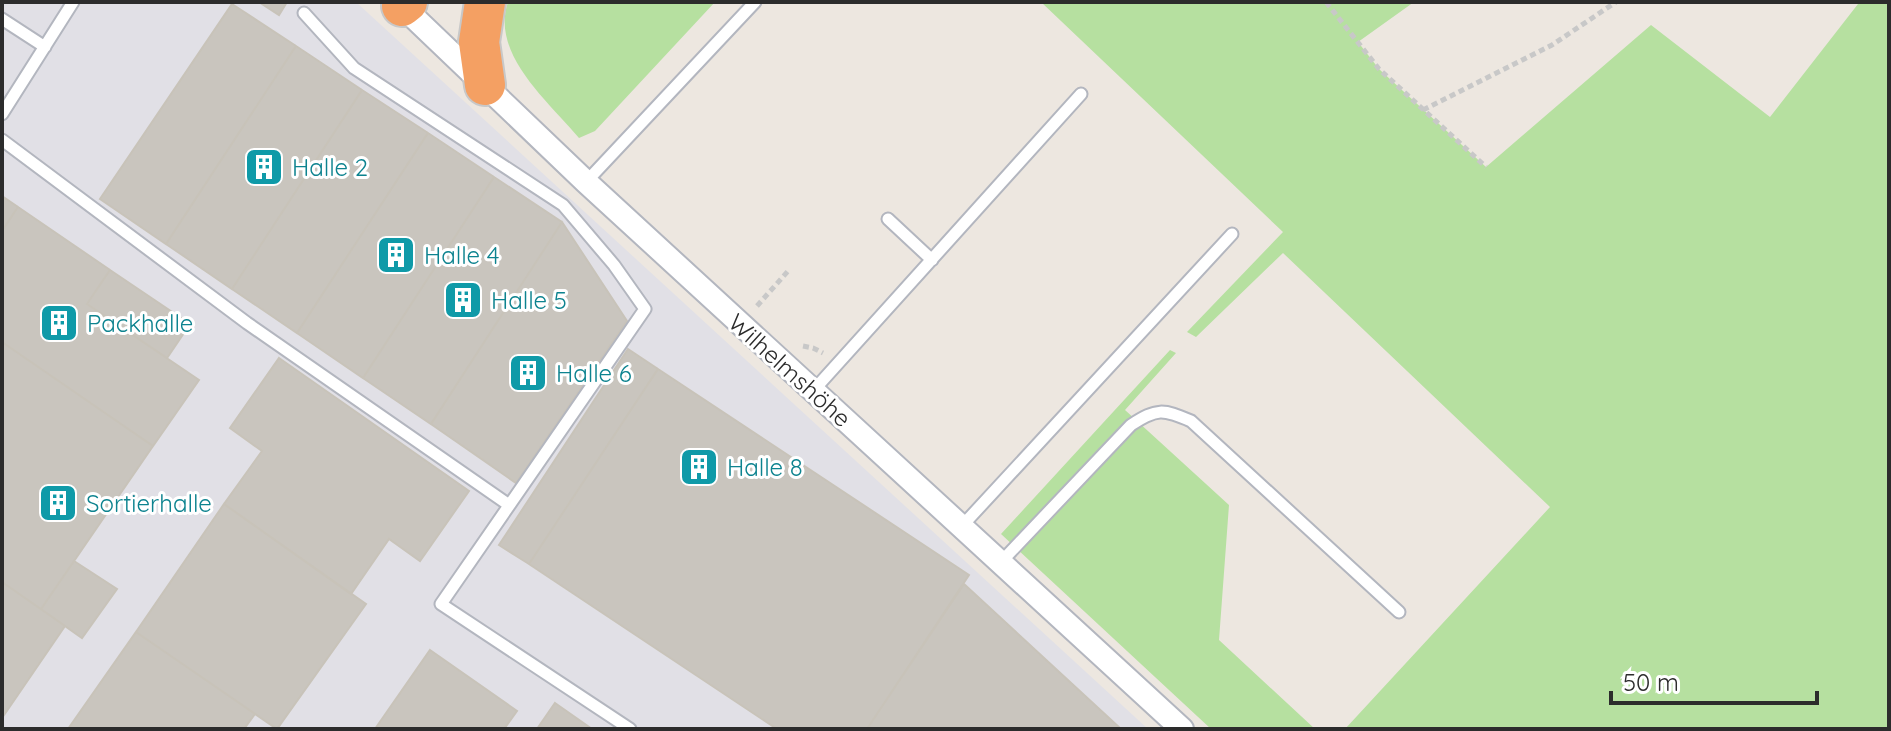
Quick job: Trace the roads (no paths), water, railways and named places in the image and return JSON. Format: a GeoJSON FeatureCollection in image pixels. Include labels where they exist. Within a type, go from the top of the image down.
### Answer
{"type":"FeatureCollection","features":[{"type":"Feature","properties":{"kind":"highway"},"geometry":{"type":"LineString","coordinates":[[485,2],[479,42],[485,85]]}},
{"type":"Feature","properties":{"kind":"street","name":"Wilhelmshöhe"},"geometry":{"type":"LineString","coordinates":[[404,4],[586,182],[1182,729]]}},
{"type":"Feature","properties":{"kind":"lane"},"geometry":{"type":"LineString","coordinates":[[2,114],[73,2]]}},
{"type":"Feature","properties":{"kind":"lane"},"geometry":{"type":"LineString","coordinates":[[586,182],[755,2]]}},
{"type":"Feature","properties":{"kind":"lane"},"geometry":{"type":"LineString","coordinates":[[304,13],[354,68],[476,151],[563,205],[614,265],[645,309],[441,604],[630,729]]}},
{"type":"Feature","properties":{"kind":"lane"},"geometry":{"type":"LineString","coordinates":[[2,19],[42,52]]}},
{"type":"Feature","properties":{"kind":"lane"},"geometry":{"type":"LineString","coordinates":[[813,391],[1081,94]]}},
{"type":"Feature","properties":{"kind":"lane"},"geometry":{"type":"LineString","coordinates":[[2,140],[247,323],[509,505]]}},
{"type":"Feature","properties":{"kind":"lane"},"geometry":{"type":"LineString","coordinates":[[888,219],[932,260]]}},
{"type":"Feature","properties":{"kind":"lane"},"geometry":{"type":"LineString","coordinates":[[962,526],[1232,234]]}},
{"type":"Feature","properties":{"kind":"lane"},"geometry":{"type":"LineString","coordinates":[[1001,562],[1131,425],[1151,412],[1168,412],[1191,421],[1399,612]]}},
{"type":"Feature","properties":{"kind":"place","name":"Halle 2"},"geometry":{"type":"Point","coordinates":[264,167]}},
{"type":"Feature","properties":{"kind":"place","name":"Halle 4"},"geometry":{"type":"Point","coordinates":[396,255]}},
{"type":"Feature","properties":{"kind":"place","name":"Halle 5"},"geometry":{"type":"Point","coordinates":[463,300]}},
{"type":"Feature","properties":{"kind":"place","name":"Packhalle"},"geometry":{"type":"Point","coordinates":[59,323]}},
{"type":"Feature","properties":{"kind":"place","name":"Halle 6"},"geometry":{"type":"Point","coordinates":[528,373]}},
{"type":"Feature","properties":{"kind":"place","name":"Halle 8"},"geometry":{"type":"Point","coordinates":[699,467]}},
{"type":"Feature","properties":{"kind":"place","name":"Sortierhalle"},"geometry":{"type":"Point","coordinates":[58,503]}}]}
